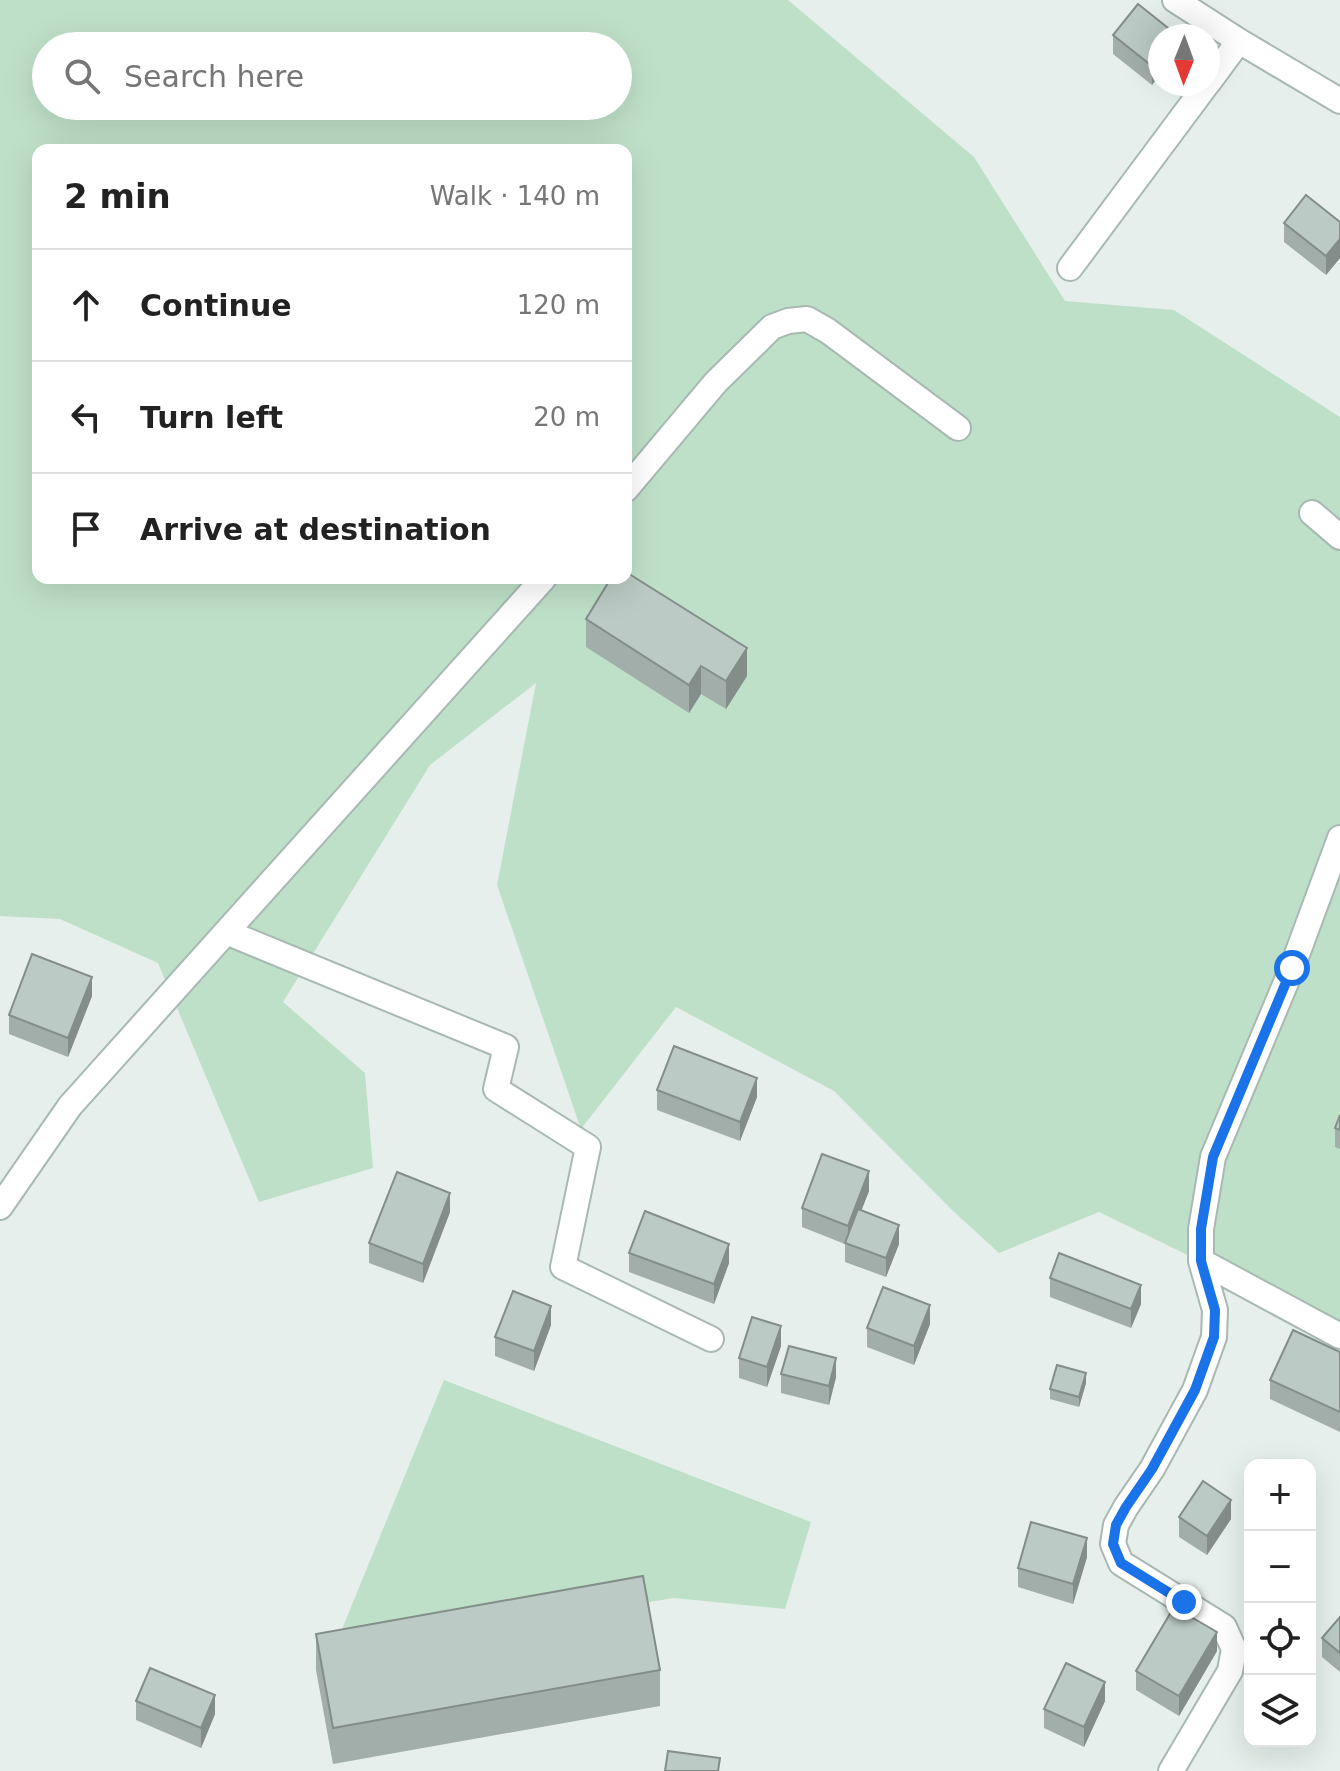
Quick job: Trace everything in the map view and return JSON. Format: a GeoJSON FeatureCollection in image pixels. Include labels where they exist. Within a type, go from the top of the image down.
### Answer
{"type":"FeatureCollection","features":[{"type":"Feature","properties":{"kind":"street"},"geometry":{"type":"LineString","coordinates":[[1175,0],[1340,101]]}},
{"type":"Feature","properties":{"kind":"street"},"geometry":{"type":"LineString","coordinates":[[1220,67],[1239,41]]}},
{"type":"Feature","properties":{"kind":"street"},"geometry":{"type":"LineString","coordinates":[[1070,268],[1199,96]]}},
{"type":"Feature","properties":{"kind":"street"},"geometry":{"type":"LineString","coordinates":[[632,482],[716,382],[772,327],[788,321],[807,319],[828,331],[958,428]]}},
{"type":"Feature","properties":{"kind":"street"},"geometry":{"type":"LineString","coordinates":[[1312,513],[1340,537]]}},
{"type":"Feature","properties":{"kind":"street"},"geometry":{"type":"LineString","coordinates":[[0,1207],[70,1106],[539,584]]}},
{"type":"Feature","properties":{"kind":"street"},"geometry":{"type":"LineString","coordinates":[[1171,1771],[1230,1671],[1234,1649],[1224,1627],[1121,1563],[1113,1544],[1116,1525],[1152,1469],[1195,1390],[1214,1337],[1215,1310],[1201,1261],[1201,1229],[1213,1157],[1292,968],[1340,838]]}},
{"type":"Feature","properties":{"kind":"street"},"geometry":{"type":"LineString","coordinates":[[226,932],[506,1047],[496,1089],[588,1147],[563,1267],[711,1339]]}},
{"type":"Feature","properties":{"kind":"street"},"geometry":{"type":"LineString","coordinates":[[1201,1261],[1340,1336]]}},
{"type":"Feature","properties":{"kind":"green space"},"geometry":{"type":"Polygon","coordinates":[[[0,0],[788,0],[974,157],[1065,301],[1174,310],[1340,417],[1340,1329],[1099,1212],[999,1253],[834,1091],[676,1007],[581,1129],[497,885],[536,683],[430,765],[283,1002],[365,1073],[373,1168],[259,1202],[158,963],[60,919],[0,916],[0,0]]]}},
{"type":"Feature","properties":{"kind":"green space"},"geometry":{"type":"Polygon","coordinates":[[[444,1380],[811,1522],[785,1609],[674,1598],[371,1647],[340,1634],[444,1380]]]}},
{"type":"Feature","properties":{"kind":"building"},"geometry":{"type":"Polygon","coordinates":[[[1138,4],[1163,24],[1148,24],[1148,63],[1113,35],[1138,4]]]}},
{"type":"Feature","properties":{"kind":"building"},"geometry":{"type":"Polygon","coordinates":[[[1306,195],[1340,222],[1340,239],[1326,256],[1284,223],[1306,195]]]}},
{"type":"Feature","properties":{"kind":"building"},"geometry":{"type":"Polygon","coordinates":[[[632,576],[747,648],[726,681],[701,666],[689,685],[586,619],[607,584],[632,584],[632,576]]]}},
{"type":"Feature","properties":{"kind":"building"},"geometry":{"type":"Polygon","coordinates":[[[32,954],[92,977],[68,1038],[9,1015],[32,954]]]}},
{"type":"Feature","properties":{"kind":"building"},"geometry":{"type":"Polygon","coordinates":[[[674,1046],[757,1078],[740,1122],[657,1090],[674,1046]]]}},
{"type":"Feature","properties":{"kind":"building"},"geometry":{"type":"Polygon","coordinates":[[[822,1154],[869,1171],[848,1226],[802,1208],[822,1154]]]}},
{"type":"Feature","properties":{"kind":"building"},"geometry":{"type":"Polygon","coordinates":[[[397,1172],[450,1193],[423,1264],[369,1243],[397,1172]]]}},
{"type":"Feature","properties":{"kind":"building"},"geometry":{"type":"Polygon","coordinates":[[[858,1209],[899,1225],[886,1258],[845,1243],[858,1209]]]}},
{"type":"Feature","properties":{"kind":"building"},"geometry":{"type":"Polygon","coordinates":[[[645,1211],[729,1244],[714,1284],[629,1253],[645,1211]]]}},
{"type":"Feature","properties":{"kind":"building"},"geometry":{"type":"Polygon","coordinates":[[[1059,1253],[1141,1285],[1131,1309],[1050,1278],[1059,1253]]]}},
{"type":"Feature","properties":{"kind":"building"},"geometry":{"type":"Polygon","coordinates":[[[883,1287],[930,1305],[914,1346],[867,1328],[883,1287]]]}},
{"type":"Feature","properties":{"kind":"building"},"geometry":{"type":"Polygon","coordinates":[[[513,1291],[551,1306],[534,1351],[495,1337],[513,1291]]]}},
{"type":"Feature","properties":{"kind":"building"},"geometry":{"type":"Polygon","coordinates":[[[752,1317],[781,1326],[767,1367],[739,1358],[752,1317]]]}},
{"type":"Feature","properties":{"kind":"building"},"geometry":{"type":"Polygon","coordinates":[[[1293,1330],[1340,1352],[1340,1412],[1270,1380],[1293,1330]]]}},
{"type":"Feature","properties":{"kind":"building"},"geometry":{"type":"Polygon","coordinates":[[[789,1346],[836,1358],[829,1386],[781,1374],[789,1346]]]}},
{"type":"Feature","properties":{"kind":"building"},"geometry":{"type":"Polygon","coordinates":[[[1057,1365],[1086,1373],[1079,1397],[1050,1389],[1057,1365]]]}},
{"type":"Feature","properties":{"kind":"building"},"geometry":{"type":"Polygon","coordinates":[[[1203,1481],[1231,1500],[1207,1536],[1179,1517],[1203,1481]]]}},
{"type":"Feature","properties":{"kind":"building"},"geometry":{"type":"Polygon","coordinates":[[[1031,1522],[1087,1538],[1073,1584],[1018,1568],[1031,1522]]]}},
{"type":"Feature","properties":{"kind":"building"},"geometry":{"type":"Polygon","coordinates":[[[643,1576],[660,1670],[333,1728],[316,1634],[643,1576]]]}},
{"type":"Feature","properties":{"kind":"building"},"geometry":{"type":"Polygon","coordinates":[[[1174,1607],[1217,1632],[1179,1696],[1136,1671],[1174,1607]]]}},
{"type":"Feature","properties":{"kind":"building"},"geometry":{"type":"Polygon","coordinates":[[[1340,1617],[1340,1653],[1322,1638],[1340,1617]]]}},
{"type":"Feature","properties":{"kind":"building"},"geometry":{"type":"Polygon","coordinates":[[[1066,1663],[1105,1682],[1084,1727],[1044,1709],[1066,1663]]]}},
{"type":"Feature","properties":{"kind":"building"},"geometry":{"type":"Polygon","coordinates":[[[150,1668],[215,1695],[201,1728],[136,1701],[150,1668]]]}},
{"type":"Feature","properties":{"kind":"building"},"geometry":{"type":"Polygon","coordinates":[[[668,1751],[720,1758],[718,1771],[665,1771],[668,1751]]]}},
{"type":"Feature","properties":{"kind":"route"},"geometry":{"type":"LineString","coordinates":[[1184,1602],[1121,1563],[1113,1544],[1116,1525],[1152,1469],[1195,1390],[1214,1337],[1215,1310],[1201,1261],[1201,1229],[1213,1157],[1292,968]]}}]}
